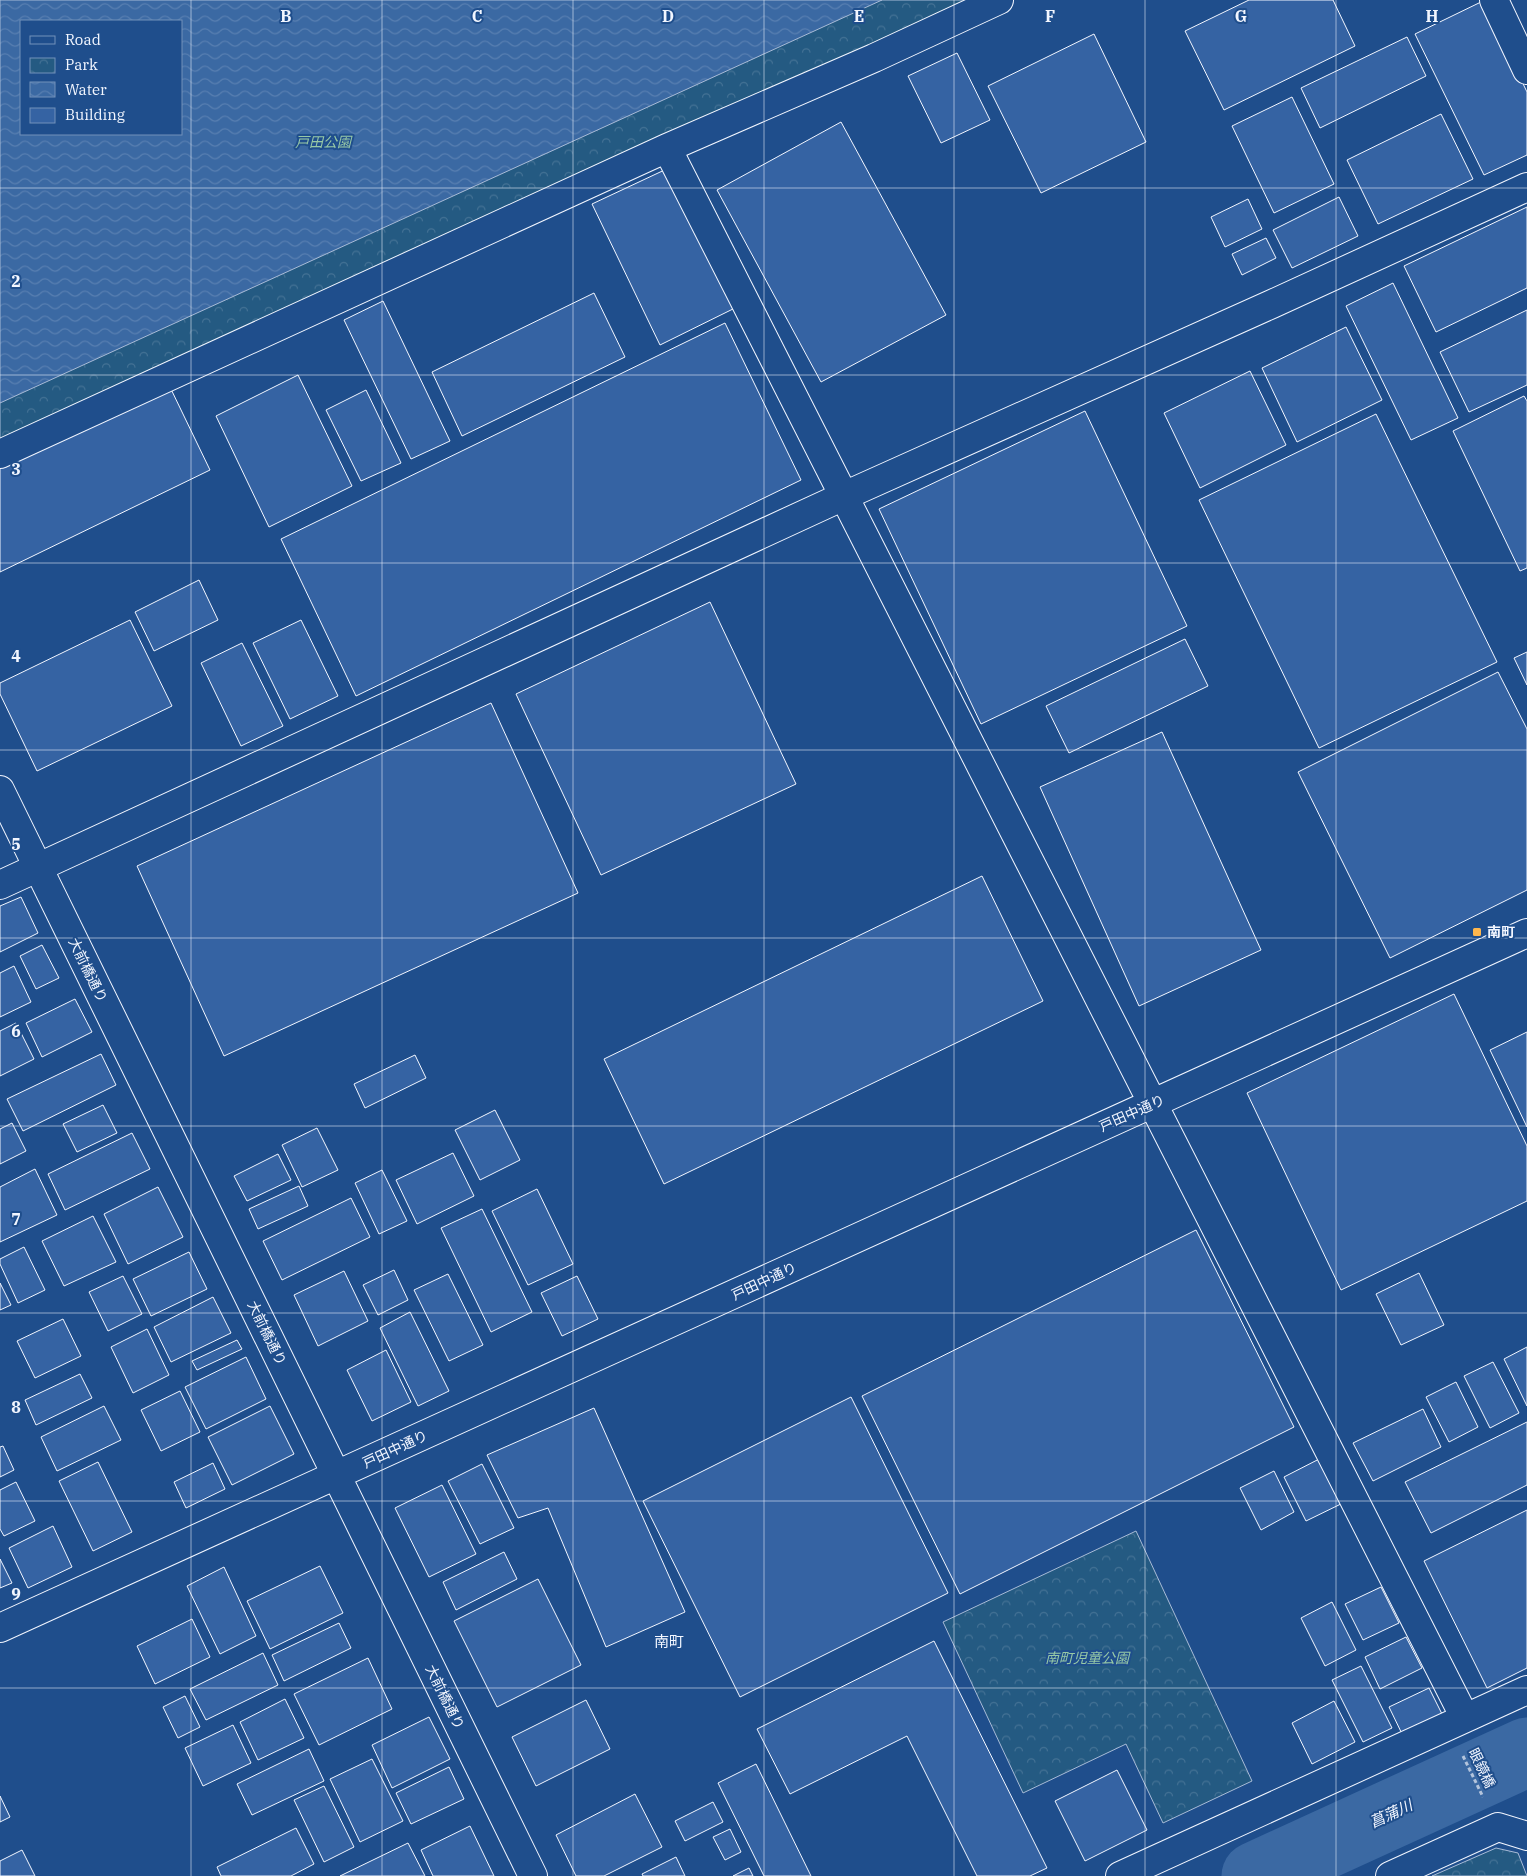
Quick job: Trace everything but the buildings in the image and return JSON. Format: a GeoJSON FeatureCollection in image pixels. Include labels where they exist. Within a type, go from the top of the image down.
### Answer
{"type":"FeatureCollection","features":[{"type":"Feature","properties":{"kind":"street"},"geometry":{"type":"LineString","coordinates":[[0,454],[668,148],[874,58],[1000,0]]}},
{"type":"Feature","properties":{"kind":"street"},"geometry":{"type":"LineString","coordinates":[[1494,0],[1527,70]]}},
{"type":"Feature","properties":{"kind":"street"},"geometry":{"type":"LineString","coordinates":[[668,148],[1465,1718]]}},
{"type":"Feature","properties":{"kind":"street"},"geometry":{"type":"LineString","coordinates":[[0,885],[844,496],[1272,304],[1527,186]]}},
{"type":"Feature","properties":{"kind":"street","name":"大前橋通り"},"geometry":{"type":"LineString","coordinates":[[0,790],[533,1876]]}},
{"type":"Feature","properties":{"kind":"street","name":"戸田中通り"},"geometry":{"type":"LineString","coordinates":[[0,1628],[1527,933]]}},
{"type":"Feature","properties":{"kind":"street"},"geometry":{"type":"LineString","coordinates":[[1120,1876],[1527,1690]]}},
{"type":"Feature","properties":{"kind":"street"},"geometry":{"type":"LineString","coordinates":[[1390,1876],[1498,1827],[1527,1836]]}},
{"type":"Feature","properties":{"kind":"path","name":"眼鏡橋"},"geometry":{"type":"LineString","coordinates":[[1463,1756],[1485,1800]]}},
{"type":"Feature","properties":{"kind":"green space","name":"戸田公園"},"geometry":{"type":"Polygon","coordinates":[[[0,0],[969,0],[0,448],[0,0]]]}},
{"type":"Feature","properties":{"kind":"green space","name":"南町児童公園"},"geometry":{"type":"Polygon","coordinates":[[[1136,1531],[1252,1781],[1163,1823],[1126,1744],[1023,1793],[943,1622],[1136,1531]]]}},
{"type":"Feature","properties":{"kind":"green space"},"geometry":{"type":"Polygon","coordinates":[[[1496,1848],[1518,1853],[1527,1876],[1432,1876],[1496,1848]]]}},
{"type":"Feature","properties":{"kind":"water","name":"戸田公園"},"geometry":{"type":"Polygon","coordinates":[[[0,0],[882,0],[0,403],[0,0]]]}},
{"type":"Feature","properties":{"kind":"waterway","name":"菖蒲川"},"geometry":{"type":"LineString","coordinates":[[1256,1876],[1527,1752]]}},
{"type":"Feature","properties":{"kind":"place","name":"南町"},"geometry":{"type":"Point","coordinates":[1477,932]}},
{"type":"Feature","properties":{"kind":"district","name":"南町"},"geometry":{"type":"Point","coordinates":[669,1642]}}]}
